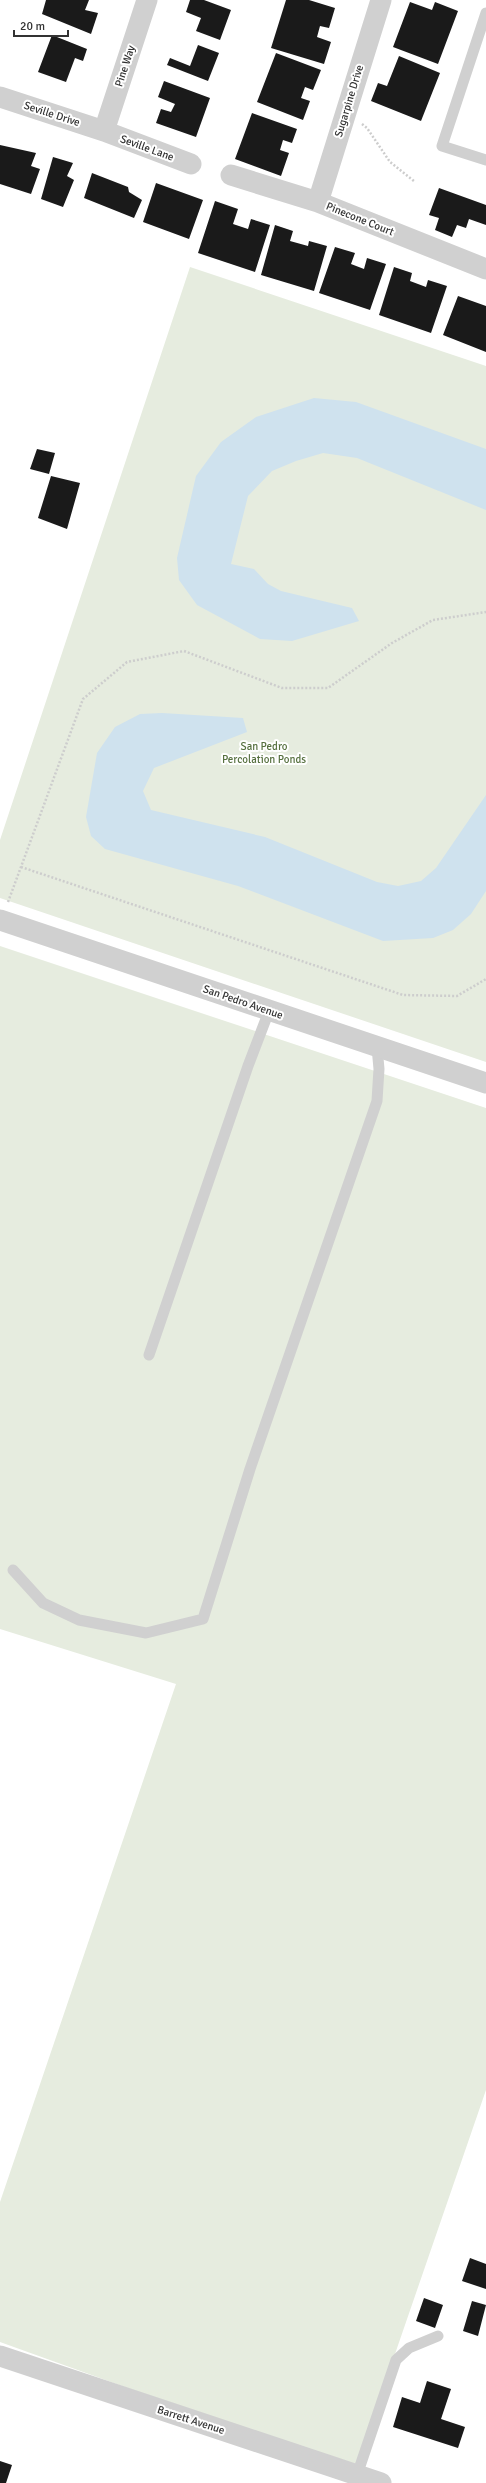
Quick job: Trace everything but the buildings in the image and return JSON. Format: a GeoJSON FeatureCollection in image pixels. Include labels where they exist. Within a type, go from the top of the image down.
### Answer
{"type":"FeatureCollection","features":[{"type":"Feature","properties":{"kind":"street","name":"Pine Way"},"geometry":{"type":"LineString","coordinates":[[104,131],[147,0]]}},
{"type":"Feature","properties":{"kind":"street","name":"Sugarpine Drive"},"geometry":{"type":"LineString","coordinates":[[318,202],[381,0]]}},
{"type":"Feature","properties":{"kind":"street","name":"Seville Drive"},"geometry":{"type":"LineString","coordinates":[[0,97],[104,131]]}},
{"type":"Feature","properties":{"kind":"street","name":"Seville Lane"},"geometry":{"type":"LineString","coordinates":[[104,131],[191,164]]}},
{"type":"Feature","properties":{"kind":"street","name":"Pinecone Court"},"geometry":{"type":"LineString","coordinates":[[231,175],[318,202],[486,269]]}},
{"type":"Feature","properties":{"kind":"street","name":"San Pedro Avenue"},"geometry":{"type":"LineString","coordinates":[[2,921],[486,1083]]}},
{"type":"Feature","properties":{"kind":"street","name":"Barrett Avenue"},"geometry":{"type":"LineString","coordinates":[[0,2356],[381,2483]]}},
{"type":"Feature","properties":{"kind":"lane"},"geometry":{"type":"LineString","coordinates":[[486,13],[442,146],[486,160]]}},
{"type":"Feature","properties":{"kind":"lane"},"geometry":{"type":"LineString","coordinates":[[149,1355],[248,1066],[269,1011]]}},
{"type":"Feature","properties":{"kind":"lane"},"geometry":{"type":"LineString","coordinates":[[13,1570],[43,1603],[79,1620],[146,1633],[203,1619],[250,1469],[377,1101],[379,1069],[377,1047]]}},
{"type":"Feature","properties":{"kind":"lane"},"geometry":{"type":"LineString","coordinates":[[357,2475],[396,2360],[409,2348],[438,2336]]}},
{"type":"Feature","properties":{"kind":"path"},"geometry":{"type":"LineString","coordinates":[[346,112],[367,128],[390,162],[415,182]]}},
{"type":"Feature","properties":{"kind":"path"},"geometry":{"type":"LineString","coordinates":[[2,921],[6,906],[82,699],[127,662],[184,651],[282,688],[328,688],[392,643],[433,620],[486,612]]}},
{"type":"Feature","properties":{"kind":"path"},"geometry":{"type":"LineString","coordinates":[[21,867],[403,995],[457,996],[486,978]]}},
{"type":"Feature","properties":{"kind":"green space","name":"San Pedro Percolation Ponds"},"geometry":{"type":"Polygon","coordinates":[[[190,267],[486,366],[486,1062],[0,898],[0,840],[190,267]]]}},
{"type":"Feature","properties":{"kind":"green space"},"geometry":{"type":"Polygon","coordinates":[[[0,946],[486,1108],[486,2090],[355,2470],[0,2342],[0,2202],[176,1684],[0,1629],[0,946]]]}},
{"type":"Feature","properties":{"kind":"water"},"geometry":{"type":"Polygon","coordinates":[[[314,398],[356,402],[486,449],[486,510],[357,458],[323,453],[296,461],[272,471],[248,496],[231,564],[254,569],[268,584],[281,591],[352,608],[359,621],[292,641],[260,639],[197,605],[179,580],[177,558],[196,476],[221,442],[256,417],[314,398]]]}},
{"type":"Feature","properties":{"kind":"water"},"geometry":{"type":"Polygon","coordinates":[[[162,713],[243,718],[247,732],[154,768],[143,791],[151,810],[265,837],[377,882],[398,886],[421,881],[436,868],[486,795],[486,891],[471,914],[453,930],[433,938],[383,941],[238,886],[105,849],[91,836],[86,817],[97,753],[115,727],[140,714],[162,713]]]}}]}
